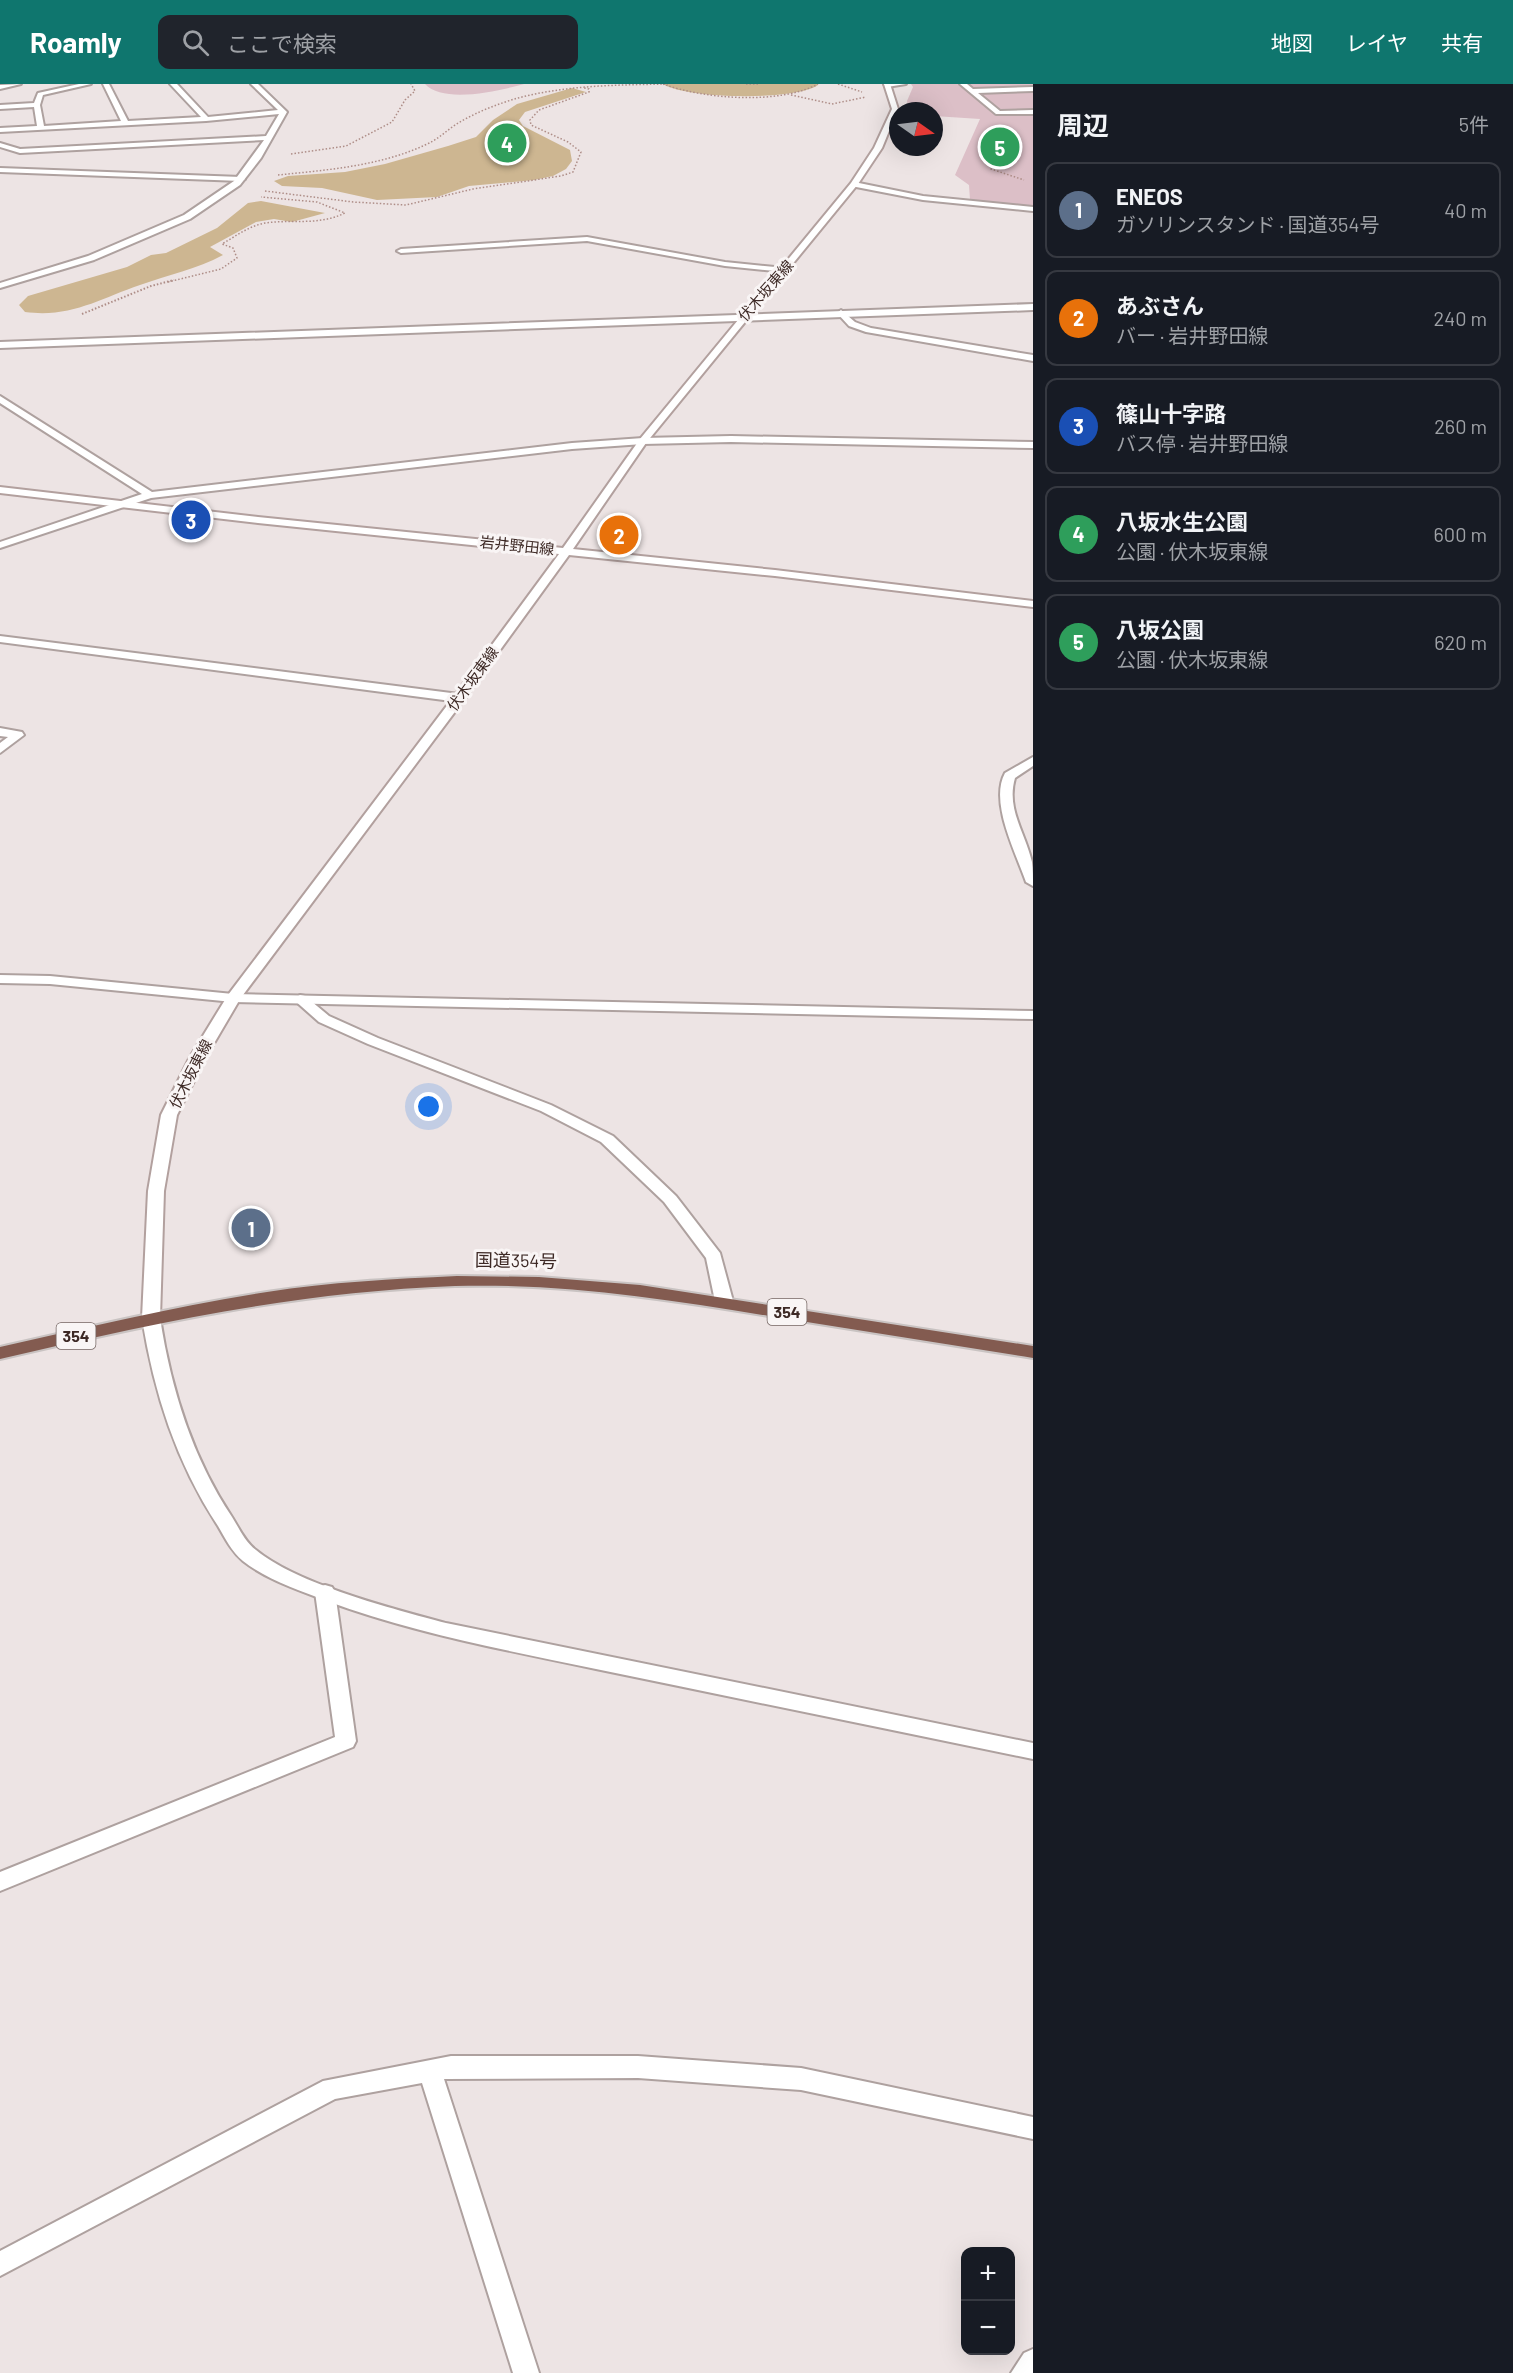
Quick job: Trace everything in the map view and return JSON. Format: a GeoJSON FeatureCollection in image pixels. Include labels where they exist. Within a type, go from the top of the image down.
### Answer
{"type":"FeatureCollection","features":[{"type":"Feature","properties":{"kind":"highway","name":"国道354号"},"geometry":{"type":"LineString","coordinates":[[0,1353],[151,1318],[268,1297],[349,1287],[446,1281],[588,1284],[724,1301],[1033,1352]]}},
{"type":"Feature","properties":{"kind":"street"},"geometry":{"type":"LineString","coordinates":[[0,87],[18,84]]}},
{"type":"Feature","properties":{"kind":"street"},"geometry":{"type":"LineString","coordinates":[[41,128],[37,105],[40,94],[88,84]]}},
{"type":"Feature","properties":{"kind":"street"},"geometry":{"type":"LineString","coordinates":[[106,84],[125,123]]}},
{"type":"Feature","properties":{"kind":"street"},"geometry":{"type":"LineString","coordinates":[[173,84],[206,119]]}},
{"type":"Feature","properties":{"kind":"street"},"geometry":{"type":"LineString","coordinates":[[254,84],[284,112]]}},
{"type":"Feature","properties":{"kind":"street"},"geometry":{"type":"LineString","coordinates":[[887,84],[903,84]]}},
{"type":"Feature","properties":{"kind":"street","name":"伏木坂東線"},"geometry":{"type":"LineString","coordinates":[[887,84],[895,109],[878,148],[854,184],[643,441],[459,698],[233,998],[198,1057],[169,1116],[156,1191],[151,1318],[156,1358],[167,1397],[188,1456],[213,1505],[248,1555],[291,1579],[369,1609],[446,1630],[1033,1751]]}},
{"type":"Feature","properties":{"kind":"street"},"geometry":{"type":"LineString","coordinates":[[963,84],[998,113],[1033,112]]}},
{"type":"Feature","properties":{"kind":"street"},"geometry":{"type":"LineString","coordinates":[[971,91],[1033,89]]}},
{"type":"Feature","properties":{"kind":"street"},"geometry":{"type":"LineString","coordinates":[[987,104],[998,103]]}},
{"type":"Feature","properties":{"kind":"street"},"geometry":{"type":"LineString","coordinates":[[0,107],[37,105]]}},
{"type":"Feature","properties":{"kind":"street"},"geometry":{"type":"LineString","coordinates":[[0,130],[206,119],[284,112]]}},
{"type":"Feature","properties":{"kind":"street"},"geometry":{"type":"LineString","coordinates":[[0,286],[91,258],[187,217],[240,178],[257,158],[284,112]]}},
{"type":"Feature","properties":{"kind":"street"},"geometry":{"type":"LineString","coordinates":[[0,145],[20,151],[268,138]]}},
{"type":"Feature","properties":{"kind":"street"},"geometry":{"type":"LineString","coordinates":[[0,170],[240,178]]}},
{"type":"Feature","properties":{"kind":"street"},"geometry":{"type":"LineString","coordinates":[[0,179],[40,171]]}},
{"type":"Feature","properties":{"kind":"street"},"geometry":{"type":"LineString","coordinates":[[854,184],[923,198],[1033,209]]}},
{"type":"Feature","properties":{"kind":"street"},"geometry":{"type":"LineString","coordinates":[[401,251],[587,239],[725,264],[785,270]]}},
{"type":"Feature","properties":{"kind":"street"},"geometry":{"type":"LineString","coordinates":[[0,345],[1033,307]]}},
{"type":"Feature","properties":{"kind":"street"},"geometry":{"type":"LineString","coordinates":[[841,313],[852,324],[880,333],[1033,358]]}},
{"type":"Feature","properties":{"kind":"street"},"geometry":{"type":"LineString","coordinates":[[0,399],[150,495]]}},
{"type":"Feature","properties":{"kind":"street"},"geometry":{"type":"LineString","coordinates":[[0,545],[150,495],[477,456],[643,441],[731,440],[1033,445]]}},
{"type":"Feature","properties":{"kind":"street","name":"岩井野田線"},"geometry":{"type":"LineString","coordinates":[[0,490],[116,505],[566,551],[1033,604]]}},
{"type":"Feature","properties":{"kind":"street"},"geometry":{"type":"LineString","coordinates":[[0,639],[459,698]]}},
{"type":"Feature","properties":{"kind":"street"},"geometry":{"type":"LineString","coordinates":[[0,732],[18,735],[0,749]]}},
{"type":"Feature","properties":{"kind":"street"},"geometry":{"type":"LineString","coordinates":[[1033,761],[1009,776],[1004,793],[1009,815],[1033,882]]}},
{"type":"Feature","properties":{"kind":"street"},"geometry":{"type":"LineString","coordinates":[[0,979],[50,980],[233,998],[1033,1015]]}},
{"type":"Feature","properties":{"kind":"street"},"geometry":{"type":"LineString","coordinates":[[300,999],[324,1019],[373,1041],[546,1108],[607,1139],[670,1199],[714,1257],[724,1301]]}},
{"type":"Feature","properties":{"kind":"street"},"geometry":{"type":"LineString","coordinates":[[0,1882],[346,1741],[325,1592]]}},
{"type":"Feature","properties":{"kind":"street"},"geometry":{"type":"LineString","coordinates":[[0,2264],[331,2089],[452,2067],[638,2067],[801,2079],[1033,2128]]}},
{"type":"Feature","properties":{"kind":"street"},"geometry":{"type":"LineString","coordinates":[[430,2071],[526,2373]]}},
{"type":"Feature","properties":{"kind":"street"},"geometry":{"type":"LineString","coordinates":[[1024,2373],[1033,2362]]}},
{"type":"Feature","properties":{"kind":"path"},"geometry":{"type":"LineString","coordinates":[[257,158],[346,146],[392,122],[405,100],[415,91],[411,84]]}},
{"type":"Feature","properties":{"kind":"path"},"geometry":{"type":"LineString","coordinates":[[663,84],[677,91],[718,94],[790,94],[807,90],[818,84]]}},
{"type":"Feature","properties":{"kind":"path"},"geometry":{"type":"LineString","coordinates":[[276,175],[344,167],[407,152],[443,136],[453,126],[516,99],[561,87],[668,84]]}},
{"type":"Feature","properties":{"kind":"path"},"geometry":{"type":"LineString","coordinates":[[746,84],[759,84]]}},
{"type":"Feature","properties":{"kind":"path"},"geometry":{"type":"LineString","coordinates":[[838,84],[869,93]]}},
{"type":"Feature","properties":{"kind":"path"},"geometry":{"type":"LineString","coordinates":[[81,315],[151,286],[221,269],[237,258],[233,248],[222,244],[257,225],[317,223],[345,213],[319,203],[255,196],[263,191],[371,204],[409,205],[473,189],[554,179],[573,172],[581,152],[568,142],[531,125],[530,120],[539,110],[589,92],[584,88]]}},
{"type":"Feature","properties":{"kind":"path"},"geometry":{"type":"LineString","coordinates":[[790,94],[832,104],[865,97]]}},
{"type":"Feature","properties":{"kind":"path"},"geometry":{"type":"LineString","coordinates":[[1015,131],[993,161],[992,169],[1033,182]]}},
{"type":"Feature","properties":{"kind":"path"},"geometry":{"type":"LineString","coordinates":[[263,186],[263,191]]}},
{"type":"Feature","properties":{"kind":"shaded area"},"geometry":{"type":"Polygon","coordinates":[[[425,84],[524,84],[501,90],[458,95],[433,90],[425,84]]]}},
{"type":"Feature","properties":{"kind":"shaded area"},"geometry":{"type":"Polygon","coordinates":[[[663,84],[818,85],[787,94],[740,96],[694,93],[663,84]]]}},
{"type":"Feature","properties":{"kind":"shaded area"},"geometry":{"type":"Polygon","coordinates":[[[911,84],[1033,84],[1033,206],[970,200],[969,185],[955,175],[980,119],[943,117],[943,102],[907,102],[913,87],[911,84]]]}},
{"type":"Feature","properties":{"kind":"shaded area"},"geometry":{"type":"Polygon","coordinates":[[[572,88],[586,92],[525,112],[519,120],[523,126],[570,150],[572,161],[566,169],[553,176],[469,186],[437,197],[377,200],[322,188],[282,186],[274,181],[288,176],[345,172],[385,164],[448,146],[476,137],[493,120],[517,104],[572,88]]]}},
{"type":"Feature","properties":{"kind":"shaded area"},"geometry":{"type":"Polygon","coordinates":[[[261,201],[325,213],[292,222],[274,219],[256,222],[210,247],[223,255],[213,260],[71,310],[25,312],[19,305],[28,296],[127,267],[151,255],[166,253],[217,228],[248,203],[261,201]]]}},
{"type":"Feature","properties":{"kind":"place","name":"八坂水生公園"},"geometry":{"type":"Point","coordinates":[507,143]}},
{"type":"Feature","properties":{"kind":"place","name":"八坂公園"},"geometry":{"type":"Point","coordinates":[1000,147]}},
{"type":"Feature","properties":{"kind":"place","name":"篠山十字路"},"geometry":{"type":"Point","coordinates":[191,520]}},
{"type":"Feature","properties":{"kind":"place","name":"あぶさん"},"geometry":{"type":"Point","coordinates":[619,535]}},
{"type":"Feature","properties":{"kind":"place","name":"ENEOS"},"geometry":{"type":"Point","coordinates":[251,1228]}}]}
